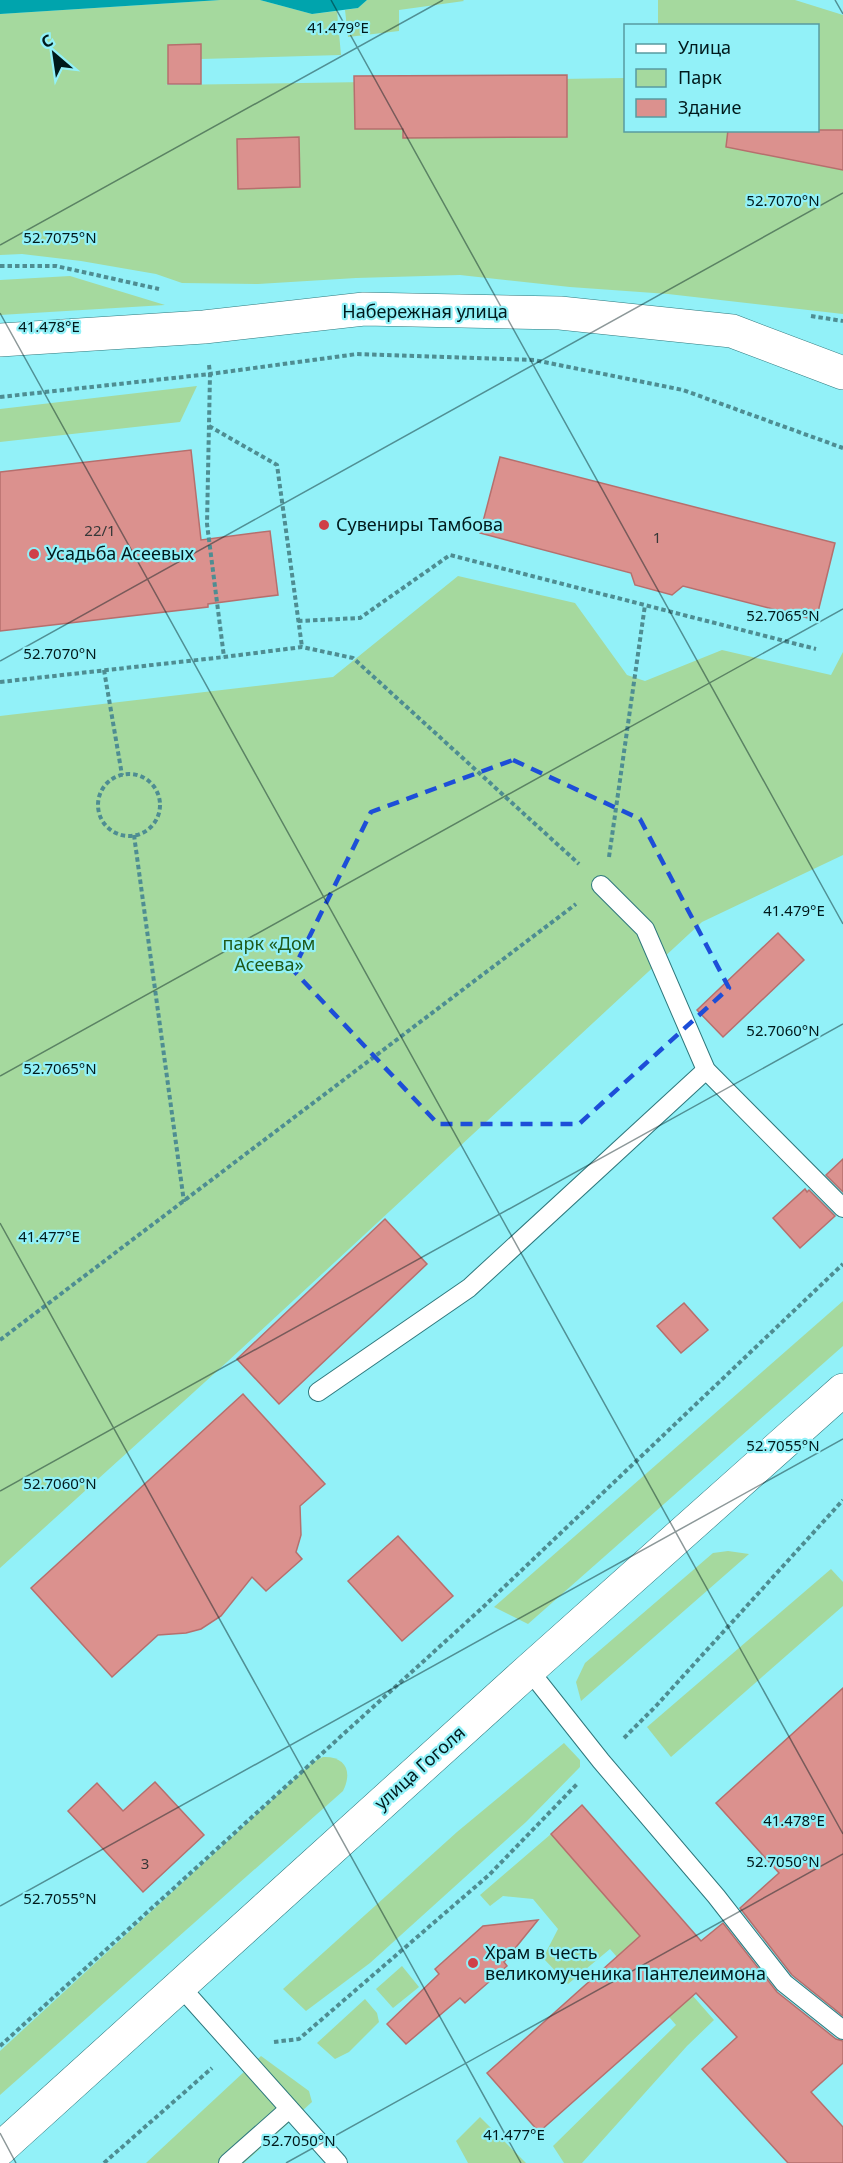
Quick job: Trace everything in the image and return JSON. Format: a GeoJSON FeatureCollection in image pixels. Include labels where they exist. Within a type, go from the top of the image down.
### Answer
{"type":"FeatureCollection","features":[{"type":"Feature","properties":{"kind":"street","name":"Набережная улица"},"geometry":{"type":"LineString","coordinates":[[0,340],[204,327],[364,309],[560,313],[732,331],[843,373]]}},
{"type":"Feature","properties":{"kind":"street","name":"улица Гоголя"},"geometry":{"type":"LineString","coordinates":[[0,2148],[843,1390]]}},
{"type":"Feature","properties":{"kind":"lane"},"geometry":{"type":"LineString","coordinates":[[603,887],[645,929],[706,1070],[843,1208]]}},
{"type":"Feature","properties":{"kind":"lane"},"geometry":{"type":"LineString","coordinates":[[318,1392],[469,1288],[706,1070]]}},
{"type":"Feature","properties":{"kind":"lane"},"geometry":{"type":"LineString","coordinates":[[529,1670],[601,1761],[716,1896],[783,1983],[843,2030]]}},
{"type":"Feature","properties":{"kind":"lane"},"geometry":{"type":"LineString","coordinates":[[179,1985],[338,2163]]}},
{"type":"Feature","properties":{"kind":"lane"},"geometry":{"type":"LineString","coordinates":[[228,2163],[290,2109]]}},
{"type":"Feature","properties":{"kind":"path"},"geometry":{"type":"LineString","coordinates":[[0,266],[56,266],[165,290]]}},
{"type":"Feature","properties":{"kind":"path"},"geometry":{"type":"LineString","coordinates":[[204,327],[210,374],[207,524],[225,657]]}},
{"type":"Feature","properties":{"kind":"path"},"geometry":{"type":"LineString","coordinates":[[0,397],[210,374],[357,354],[534,360],[683,390],[843,448]]}},
{"type":"Feature","properties":{"kind":"path"},"geometry":{"type":"LineString","coordinates":[[209,426],[278,465],[302,647]]}},
{"type":"Feature","properties":{"kind":"path"},"geometry":{"type":"LineString","coordinates":[[298,621],[360,618],[450,555],[816,649]]}},
{"type":"Feature","properties":{"kind":"path"},"geometry":{"type":"LineString","coordinates":[[0,1340],[603,887],[645,605]]}},
{"type":"Feature","properties":{"kind":"path"},"geometry":{"type":"LineString","coordinates":[[0,682],[302,647],[353,658],[603,887]]}},
{"type":"Feature","properties":{"kind":"path"},"geometry":{"type":"LineString","coordinates":[[104,670],[123,775]]}},
{"type":"Feature","properties":{"kind":"path"},"geometry":{"type":"LineString","coordinates":[[132,773],[150,782],[160,799],[157,818],[151,827],[134,836],[123,835],[105,825],[98,806],[105,785],[112,778],[132,773]]}},
{"type":"Feature","properties":{"kind":"path"},"geometry":{"type":"LineString","coordinates":[[134,836],[184,1202]]}},
{"type":"Feature","properties":{"kind":"path"},"geometry":{"type":"LineString","coordinates":[[0,2046],[481,1609],[843,1264]]}},
{"type":"Feature","properties":{"kind":"path"},"geometry":{"type":"LineString","coordinates":[[104,2163],[235,2048],[299,2038],[489,1875],[656,1706],[843,1500]]}},
{"type":"Feature","properties":{"kind":"highlighted area"},"geometry":{"type":"Polygon","coordinates":[[[513,760],[640,819],[729,988],[579,1124],[438,1124],[293,970],[371,812],[513,760]]]}},
{"type":"Feature","properties":{"kind":"green space"},"geometry":{"type":"Polygon","coordinates":[[[220,0],[260,0],[312,14],[337,11],[341,55],[201,59],[201,44],[168,45],[168,84],[166,85],[624,78],[624,132],[819,132],[819,24],[658,24],[658,0],[795,0],[843,15],[843,314],[668,294],[570,287],[460,275],[258,284],[182,283],[156,274],[81,261],[22,254],[0,255],[0,14],[220,0]]]}},
{"type":"Feature","properties":{"kind":"green space"},"geometry":{"type":"Polygon","coordinates":[[[367,0],[464,1],[399,10],[399,31],[348,37],[345,10],[358,8],[367,0]]]}},
{"type":"Feature","properties":{"kind":"green space"},"geometry":{"type":"Polygon","coordinates":[[[70,276],[165,305],[0,315],[0,280],[70,276]]]}},
{"type":"Feature","properties":{"kind":"green space"},"geometry":{"type":"Polygon","coordinates":[[[197,386],[180,422],[0,442],[0,409],[197,386]]]}},
{"type":"Feature","properties":{"kind":"green space","name":"парк «Дом Асеева»"},"geometry":{"type":"Polygon","coordinates":[[[458,576],[575,603],[627,675],[645,681],[722,650],[831,675],[843,652],[843,855],[702,922],[227,1362],[0,1568],[0,716],[333,677],[458,576]]]}},
{"type":"Feature","properties":{"kind":"green space"},"geometry":{"type":"Polygon","coordinates":[[[843,1301],[843,1346],[528,1624],[494,1607],[843,1301]]]}},
{"type":"Feature","properties":{"kind":"green space"},"geometry":{"type":"Polygon","coordinates":[[[728,1551],[749,1554],[581,1701],[576,1682],[585,1663],[713,1553],[728,1551]]]}},
{"type":"Feature","properties":{"kind":"green space"},"geometry":{"type":"Polygon","coordinates":[[[831,1569],[843,1582],[843,1606],[671,1757],[647,1727],[831,1569]]]}},
{"type":"Feature","properties":{"kind":"green space"},"geometry":{"type":"Polygon","coordinates":[[[564,1743],[580,1760],[580,1767],[526,1822],[370,1963],[306,2011],[283,1989],[457,1832],[564,1743]]]}},
{"type":"Feature","properties":{"kind":"green space"},"geometry":{"type":"Polygon","coordinates":[[[323,1757],[337,1759],[345,1766],[347,1777],[343,1791],[0,2095],[0,2051],[313,1762],[323,1757]]]}},
{"type":"Feature","properties":{"kind":"green space"},"geometry":{"type":"Polygon","coordinates":[[[551,1834],[714,2020],[687,2046],[582,2163],[564,2163],[553,2146],[676,2025],[610,1949],[568,1984],[543,1958],[558,1929],[533,1899],[503,1896],[490,1906],[480,1895],[551,1834]]]}},
{"type":"Feature","properties":{"kind":"green space"},"geometry":{"type":"Polygon","coordinates":[[[402,1966],[419,1987],[393,2008],[376,1989],[402,1966]]]}},
{"type":"Feature","properties":{"kind":"green space"},"geometry":{"type":"Polygon","coordinates":[[[365,1999],[377,2013],[379,2022],[349,2052],[335,2059],[317,2043],[365,1999]]]}},
{"type":"Feature","properties":{"kind":"green space"},"geometry":{"type":"Polygon","coordinates":[[[261,2056],[309,2091],[312,2102],[244,2163],[146,2163],[261,2056]]]}},
{"type":"Feature","properties":{"kind":"green space"},"geometry":{"type":"Polygon","coordinates":[[[480,2117],[526,2163],[468,2163],[456,2141],[480,2117]]]}},
{"type":"Feature","properties":{"kind":"water"},"geometry":{"type":"Polygon","coordinates":[[[0,0],[220,0],[0,14],[0,0]]]}},
{"type":"Feature","properties":{"kind":"water"},"geometry":{"type":"Polygon","coordinates":[[[260,0],[367,0],[358,8],[312,14],[260,0]]]}},
{"type":"Feature","properties":{"kind":"building"},"geometry":{"type":"Polygon","coordinates":[[[201,44],[201,84],[168,84],[168,45],[201,44]]]}},
{"type":"Feature","properties":{"kind":"building"},"geometry":{"type":"Polygon","coordinates":[[[567,75],[567,137],[403,138],[403,129],[355,129],[354,76],[567,75]]]}},
{"type":"Feature","properties":{"kind":"building"},"geometry":{"type":"Polygon","coordinates":[[[843,130],[843,170],[726,147],[728,132],[843,130]]]}},
{"type":"Feature","properties":{"kind":"building"},"geometry":{"type":"Polygon","coordinates":[[[299,137],[300,187],[238,189],[237,139],[299,137]]]}},
{"type":"Feature","properties":{"kind":"building"},"geometry":{"type":"Polygon","coordinates":[[[191,450],[201,540],[270,531],[278,595],[208,604],[208,607],[0,631],[0,472],[191,450]]]}},
{"type":"Feature","properties":{"kind":"building"},"geometry":{"type":"Polygon","coordinates":[[[500,457],[835,543],[816,620],[683,586],[672,595],[635,585],[631,573],[480,533],[500,457]]]}},
{"type":"Feature","properties":{"kind":"building"},"geometry":{"type":"Polygon","coordinates":[[[778,933],[804,960],[723,1037],[697,1010],[778,933]]]}},
{"type":"Feature","properties":{"kind":"building"},"geometry":{"type":"Polygon","coordinates":[[[843,1159],[843,1192],[826,1175],[843,1159]]]}},
{"type":"Feature","properties":{"kind":"building"},"geometry":{"type":"Polygon","coordinates":[[[805,1189],[807,1192],[809,1190],[835,1216],[800,1248],[773,1218],[805,1189]]]}},
{"type":"Feature","properties":{"kind":"building"},"geometry":{"type":"Polygon","coordinates":[[[385,1219],[427,1264],[279,1404],[237,1359],[385,1219]]]}},
{"type":"Feature","properties":{"kind":"building"},"geometry":{"type":"Polygon","coordinates":[[[684,1303],[708,1330],[681,1353],[657,1326],[684,1303]]]}},
{"type":"Feature","properties":{"kind":"building"},"geometry":{"type":"Polygon","coordinates":[[[243,1394],[325,1484],[300,1506],[301,1535],[296,1552],[302,1559],[266,1591],[252,1577],[221,1616],[201,1629],[186,1633],[158,1635],[112,1677],[31,1588],[243,1394]]]}},
{"type":"Feature","properties":{"kind":"building"},"geometry":{"type":"Polygon","coordinates":[[[398,1536],[453,1596],[402,1641],[348,1581],[398,1536]]]}},
{"type":"Feature","properties":{"kind":"building"},"geometry":{"type":"Polygon","coordinates":[[[843,1688],[843,2016],[792,1975],[740,1908],[779,1873],[716,1803],[843,1688]]]}},
{"type":"Feature","properties":{"kind":"building"},"geometry":{"type":"Polygon","coordinates":[[[155,1782],[204,1835],[143,1892],[68,1811],[97,1783],[123,1811],[155,1782]]]}},
{"type":"Feature","properties":{"kind":"building"},"geometry":{"type":"Polygon","coordinates":[[[582,1805],[701,1941],[723,1923],[777,1992],[836,2039],[843,2041],[843,2063],[811,2092],[843,2127],[843,2163],[788,2163],[702,2069],[737,2037],[696,1993],[539,2132],[487,2073],[640,1936],[551,1834],[582,1805]]]}},
{"type":"Feature","properties":{"kind":"building","name":"Храм в честь великомученика Пантелеимона"},"geometry":{"type":"Polygon","coordinates":[[[538,1920],[504,1962],[507,1966],[465,2003],[460,1998],[406,2044],[387,2024],[439,1974],[435,1969],[483,1926],[538,1920]]]}},
{"type":"Feature","properties":{"kind":"place","name":"Сувениры Тамбова"},"geometry":{"type":"Point","coordinates":[324,525]}},
{"type":"Feature","properties":{"kind":"place","name":"Усадьба Асеевых"},"geometry":{"type":"Point","coordinates":[34,554]}},
{"type":"Feature","properties":{"kind":"place","name":"Храм в честь великомученика Пантелеимона"},"geometry":{"type":"Point","coordinates":[473,1963]}}]}
